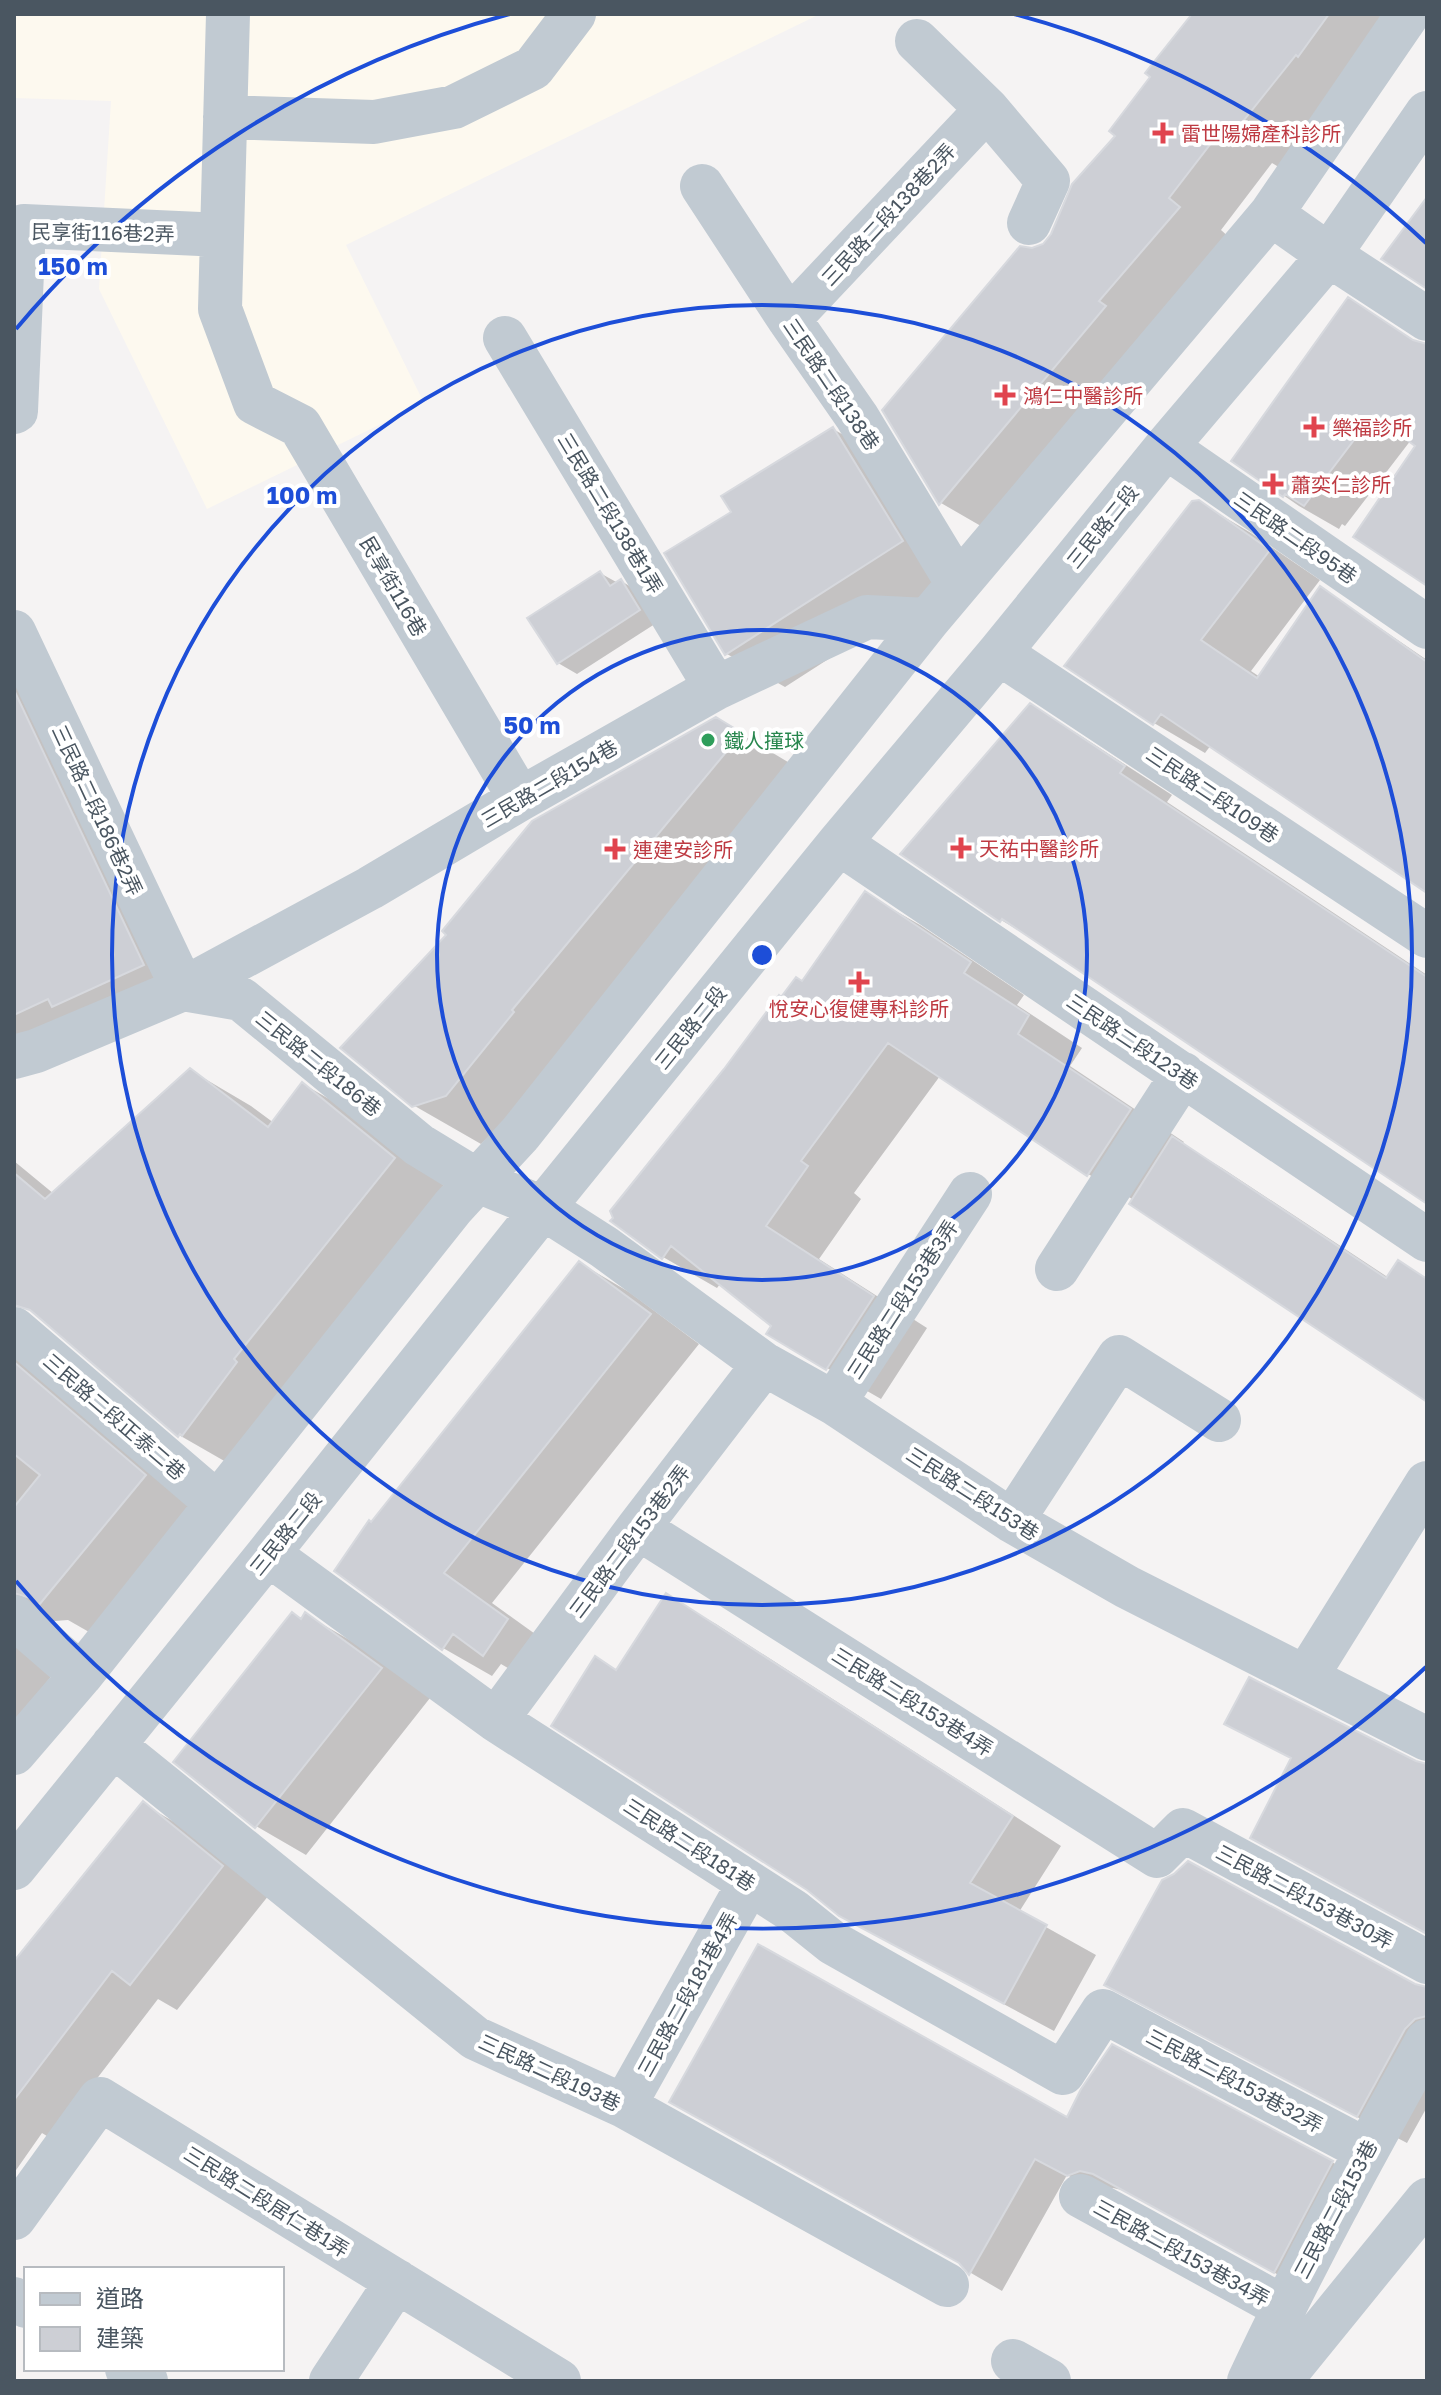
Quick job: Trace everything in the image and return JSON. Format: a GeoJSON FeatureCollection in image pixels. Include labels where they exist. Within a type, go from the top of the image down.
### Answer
{"type":"FeatureCollection","features":[{"type":"Feature","properties":{"kind":"street","name":"民享街116巷"},"geometry":{"type":"LineString","coordinates":[[228,14],[220,309],[255,403],[300,426],[520,799]]}},
{"type":"Feature","properties":{"kind":"street"},"geometry":{"type":"LineString","coordinates":[[225,117],[374,122],[454,107],[533,68],[574,14]]}},
{"type":"Feature","properties":{"kind":"street"},"geometry":{"type":"LineString","coordinates":[[14,1753],[81,1675],[453,1207],[520,1134],[928,620],[1271,214],[1408,14]]}},
{"type":"Feature","properties":{"kind":"street"},"geometry":{"type":"LineString","coordinates":[[917,41],[987,109],[1048,181],[1029,223]]}},
{"type":"Feature","properties":{"kind":"street","name":"三民路二段138巷2弄"},"geometry":{"type":"LineString","coordinates":[[789,319],[987,109]]}},
{"type":"Feature","properties":{"kind":"street","name":"三民路二段"},"geometry":{"type":"LineString","coordinates":[[14,1868],[839,843],[1329,255],[1427,113]]}},
{"type":"Feature","properties":{"kind":"street","name":"三民路二段138巷"},"geometry":{"type":"LineString","coordinates":[[702,186],[857,417],[958,584]]}},
{"type":"Feature","properties":{"kind":"street"},"geometry":{"type":"LineString","coordinates":[[1271,214],[1427,319]]}},
{"type":"Feature","properties":{"kind":"street","name":"民享街116巷2弄"},"geometry":{"type":"LineString","coordinates":[[14,412],[19,226],[222,235]]}},
{"type":"Feature","properties":{"kind":"street","name":"三民路二段138巷1弄"},"geometry":{"type":"LineString","coordinates":[[505,338],[716,688]]}},
{"type":"Feature","properties":{"kind":"street","name":"三民路二段95巷"},"geometry":{"type":"LineString","coordinates":[[1166,447],[1427,627]]}},
{"type":"Feature","properties":{"kind":"street","name":"三民路二段154巷"},"geometry":{"type":"LineString","coordinates":[[183,989],[370,888],[716,688],[867,617],[928,620]]}},
{"type":"Feature","properties":{"kind":"street","name":"三民路二段186巷2弄"},"geometry":{"type":"LineString","coordinates":[[14,632],[183,989]]}},
{"type":"Feature","properties":{"kind":"street","name":"三民路二段109巷"},"geometry":{"type":"LineString","coordinates":[[999,653],[1427,936]]}},
{"type":"Feature","properties":{"kind":"street","name":"三民路二段123巷"},"geometry":{"type":"LineString","coordinates":[[839,843],[1427,1240]]}},
{"type":"Feature","properties":{"kind":"street"},"geometry":{"type":"LineString","coordinates":[[14,1057],[36,1051],[183,989]]}},
{"type":"Feature","properties":{"kind":"street","name":"三民路二段186巷"},"geometry":{"type":"LineString","coordinates":[[183,989],[241,999],[419,1145],[478,1181],[543,1208]]}},
{"type":"Feature","properties":{"kind":"street"},"geometry":{"type":"LineString","coordinates":[[1057,1269],[1183,1074]]}},
{"type":"Feature","properties":{"kind":"street","name":"三民路二段153巷3弄"},"geometry":{"type":"LineString","coordinates":[[834,1403],[970,1194]]}},
{"type":"Feature","properties":{"kind":"street","name":"三民路二段153巷"},"geometry":{"type":"LineString","coordinates":[[543,1208],[604,1247],[764,1364],[834,1403],[1012,1521],[1127,1587],[1427,1739]]}},
{"type":"Feature","properties":{"kind":"street","name":"三民路二段正泰二巷"},"geometry":{"type":"LineString","coordinates":[[14,1329],[217,1503]]}},
{"type":"Feature","properties":{"kind":"street"},"geometry":{"type":"LineString","coordinates":[[1012,1521],[1119,1357],[1219,1420]]}},
{"type":"Feature","properties":{"kind":"street","name":"三民路二段153巷2弄"},"geometry":{"type":"LineString","coordinates":[[496,1720],[764,1364]]}},
{"type":"Feature","properties":{"kind":"street"},"geometry":{"type":"LineString","coordinates":[[1306,1677],[1427,1483]]}},
{"type":"Feature","properties":{"kind":"street","name":"三民路二段153巷4弄"},"geometry":{"type":"LineString","coordinates":[[638,1528],[1157,1856],[1183,1830]]}},
{"type":"Feature","properties":{"kind":"street","name":"三民路二段181巷"},"geometry":{"type":"LineString","coordinates":[[268,1554],[496,1720],[793,1911],[833,1943],[1063,2073],[1103,2011]]}},
{"type":"Feature","properties":{"kind":"street"},"geometry":{"type":"LineString","coordinates":[[14,1617],[81,1675]]}},
{"type":"Feature","properties":{"kind":"street","name":"三民路二段193巷"},"geometry":{"type":"LineString","coordinates":[[113,1745],[475,2038],[624,2106],[947,2285]]}},
{"type":"Feature","properties":{"kind":"street","name":"三民路二段153巷30弄"},"geometry":{"type":"LineString","coordinates":[[1183,1830],[1427,1962]]}},
{"type":"Feature","properties":{"kind":"street","name":"三民路二段181巷4弄"},"geometry":{"type":"LineString","coordinates":[[624,2106],[749,1883]]}},
{"type":"Feature","properties":{"kind":"street","name":"三民路二段153巷32弄"},"geometry":{"type":"LineString","coordinates":[[1103,2011],[1366,2150]]}},
{"type":"Feature","properties":{"kind":"street","name":"三民路二段153巷"},"geometry":{"type":"LineString","coordinates":[[1249,2381],[1283,2307],[1427,2041]]}},
{"type":"Feature","properties":{"kind":"street","name":"三民路二段居仁巷1弄"},"geometry":{"type":"LineString","coordinates":[[14,2218],[100,2099],[559,2381]]}},
{"type":"Feature","properties":{"kind":"street","name":"三民路二段153巷34弄"},"geometry":{"type":"LineString","coordinates":[[1081,2196],[1283,2307]]}},
{"type":"Feature","properties":{"kind":"street"},"geometry":{"type":"LineString","coordinates":[[1280,2381],[1427,2200]]}},
{"type":"Feature","properties":{"kind":"street"},"geometry":{"type":"LineString","coordinates":[[331,2381],[397,2281]]}},
{"type":"Feature","properties":{"kind":"shaded area"},"geometry":{"type":"Polygon","coordinates":[[[14,14],[820,14],[346,245],[424,403],[207,509],[99,289],[111,101],[14,98],[14,14]]]}},
{"type":"Feature","properties":{"kind":"building"},"geometry":{"type":"Polygon","coordinates":[[[1192,14],[1329,14],[1298,57],[1296,55],[1228,140],[1219,133],[1169,198],[1180,207],[1099,301],[1106,306],[939,505],[882,410],[1020,246],[1032,248],[1043,244],[1051,234],[1072,184],[1115,136],[1109,131],[1150,77],[1145,73],[1192,14]]]}},
{"type":"Feature","properties":{"kind":"building"},"geometry":{"type":"Polygon","coordinates":[[[1427,197],[1427,289],[1381,259],[1427,197]]]}},
{"type":"Feature","properties":{"kind":"building"},"geometry":{"type":"Polygon","coordinates":[[[1348,297],[1413,340],[1427,344],[1427,586],[1353,537],[1415,446],[1373,415],[1304,506],[1285,494],[1283,497],[1231,461],[1348,297]]]}},
{"type":"Feature","properties":{"kind":"building"},"geometry":{"type":"Polygon","coordinates":[[[833,427],[903,541],[725,655],[664,553],[731,512],[721,496],[833,427]]]}},
{"type":"Feature","properties":{"kind":"building"},"geometry":{"type":"Polygon","coordinates":[[[1199,500],[1270,550],[1201,640],[1257,678],[1320,586],[1427,662],[1427,893],[1161,714],[1153,725],[1064,666],[1192,501],[1199,500]]]}},
{"type":"Feature","properties":{"kind":"building"},"geometry":{"type":"Polygon","coordinates":[[[600,571],[610,586],[621,579],[640,610],[557,664],[527,618],[600,571]]]}},
{"type":"Feature","properties":{"kind":"building"},"geometry":{"type":"Polygon","coordinates":[[[14,690],[144,965],[52,1007],[48,999],[14,1015],[14,690]]]}},
{"type":"Feature","properties":{"kind":"building"},"geometry":{"type":"Polygon","coordinates":[[[1030,703],[1125,766],[1120,773],[1427,977],[1427,1204],[900,854],[1030,703]]]}},
{"type":"Feature","properties":{"kind":"building"},"geometry":{"type":"Polygon","coordinates":[[[716,717],[742,733],[512,1010],[514,1012],[446,1096],[412,1107],[340,1048],[446,935],[442,931],[532,821],[716,717]]]}},
{"type":"Feature","properties":{"kind":"building"},"geometry":{"type":"Polygon","coordinates":[[[865,891],[971,962],[964,973],[1029,1015],[1018,1034],[1131,1109],[1087,1176],[888,1043],[801,1161],[808,1166],[766,1226],[874,1296],[826,1370],[766,1334],[771,1326],[671,1246],[662,1259],[610,1221],[613,1218],[610,1211],[779,995],[781,997],[796,977],[802,981],[865,891]]]}},
{"type":"Feature","properties":{"kind":"building"},"geometry":{"type":"Polygon","coordinates":[[[190,1068],[268,1127],[302,1082],[395,1158],[234,1359],[237,1362],[182,1436],[180,1434],[178,1437],[30,1310],[14,1305],[14,1173],[45,1199],[190,1068]]]}},
{"type":"Feature","properties":{"kind":"building"},"geometry":{"type":"Polygon","coordinates":[[[1172,1136],[1386,1278],[1398,1260],[1427,1279],[1427,1402],[1129,1204],[1172,1136]]]}},
{"type":"Feature","properties":{"kind":"building"},"geometry":{"type":"Polygon","coordinates":[[[579,1261],[651,1314],[444,1573],[508,1619],[483,1656],[453,1634],[442,1650],[334,1571],[369,1520],[371,1522],[579,1261]]]}},
{"type":"Feature","properties":{"kind":"building"},"geometry":{"type":"Polygon","coordinates":[[[14,1362],[146,1475],[39,1605],[30,1598],[14,1593],[14,1507],[40,1475],[14,1454],[14,1362]]]}},
{"type":"Feature","properties":{"kind":"building"},"geometry":{"type":"Polygon","coordinates":[[[666,1593],[1013,1816],[970,1883],[1047,1925],[1004,2004],[839,1916],[807,1890],[551,1726],[595,1656],[616,1670],[666,1593]]]}},
{"type":"Feature","properties":{"kind":"building"},"geometry":{"type":"Polygon","coordinates":[[[292,1612],[301,1619],[305,1612],[382,1668],[255,1828],[173,1762],[292,1612]]]}},
{"type":"Feature","properties":{"kind":"building"},"geometry":{"type":"Polygon","coordinates":[[[1249,1677],[1427,1764],[1427,1934],[1250,1838],[1291,1758],[1224,1724],[1249,1677]]]}},
{"type":"Feature","properties":{"kind":"building"},"geometry":{"type":"Polygon","coordinates":[[[143,1801],[223,1866],[130,1985],[112,1971],[14,2100],[14,1961],[143,1801]]]}},
{"type":"Feature","properties":{"kind":"building"},"geometry":{"type":"Polygon","coordinates":[[[1188,1861],[1415,1984],[1427,1987],[1427,2016],[1415,2019],[1405,2029],[1357,2117],[1104,1985],[1162,1880],[1188,1861]]]}},
{"type":"Feature","properties":{"kind":"building"},"geometry":{"type":"Polygon","coordinates":[[[758,1944],[1067,2117],[1081,2089],[1112,2044],[1333,2161],[1274,2273],[1093,2174],[1080,2171],[1067,2176],[1035,2159],[969,2275],[959,2263],[669,2102],[758,1944]]]}},
{"type":"Feature","properties":{"kind":"place","name":"雷世陽婦產科診所"},"geometry":{"type":"Point","coordinates":[1163,133]}},
{"type":"Feature","properties":{"kind":"place","name":"鴻仁中醫診所"},"geometry":{"type":"Point","coordinates":[1005,395]}},
{"type":"Feature","properties":{"kind":"place","name":"樂福診所"},"geometry":{"type":"Point","coordinates":[1314,427]}},
{"type":"Feature","properties":{"kind":"place","name":"蕭奕仁診所"},"geometry":{"type":"Point","coordinates":[1273,484]}},
{"type":"Feature","properties":{"kind":"place","name":"鐵人撞球"},"geometry":{"type":"Point","coordinates":[708,740]}},
{"type":"Feature","properties":{"kind":"place","name":"天祐中醫診所"},"geometry":{"type":"Point","coordinates":[961,848]}},
{"type":"Feature","properties":{"kind":"place","name":"連建安診所"},"geometry":{"type":"Point","coordinates":[615,849]}},
{"type":"Feature","properties":{"kind":"place","name":"悅安心復健專科診所"},"geometry":{"type":"Point","coordinates":[859,982]}}]}
